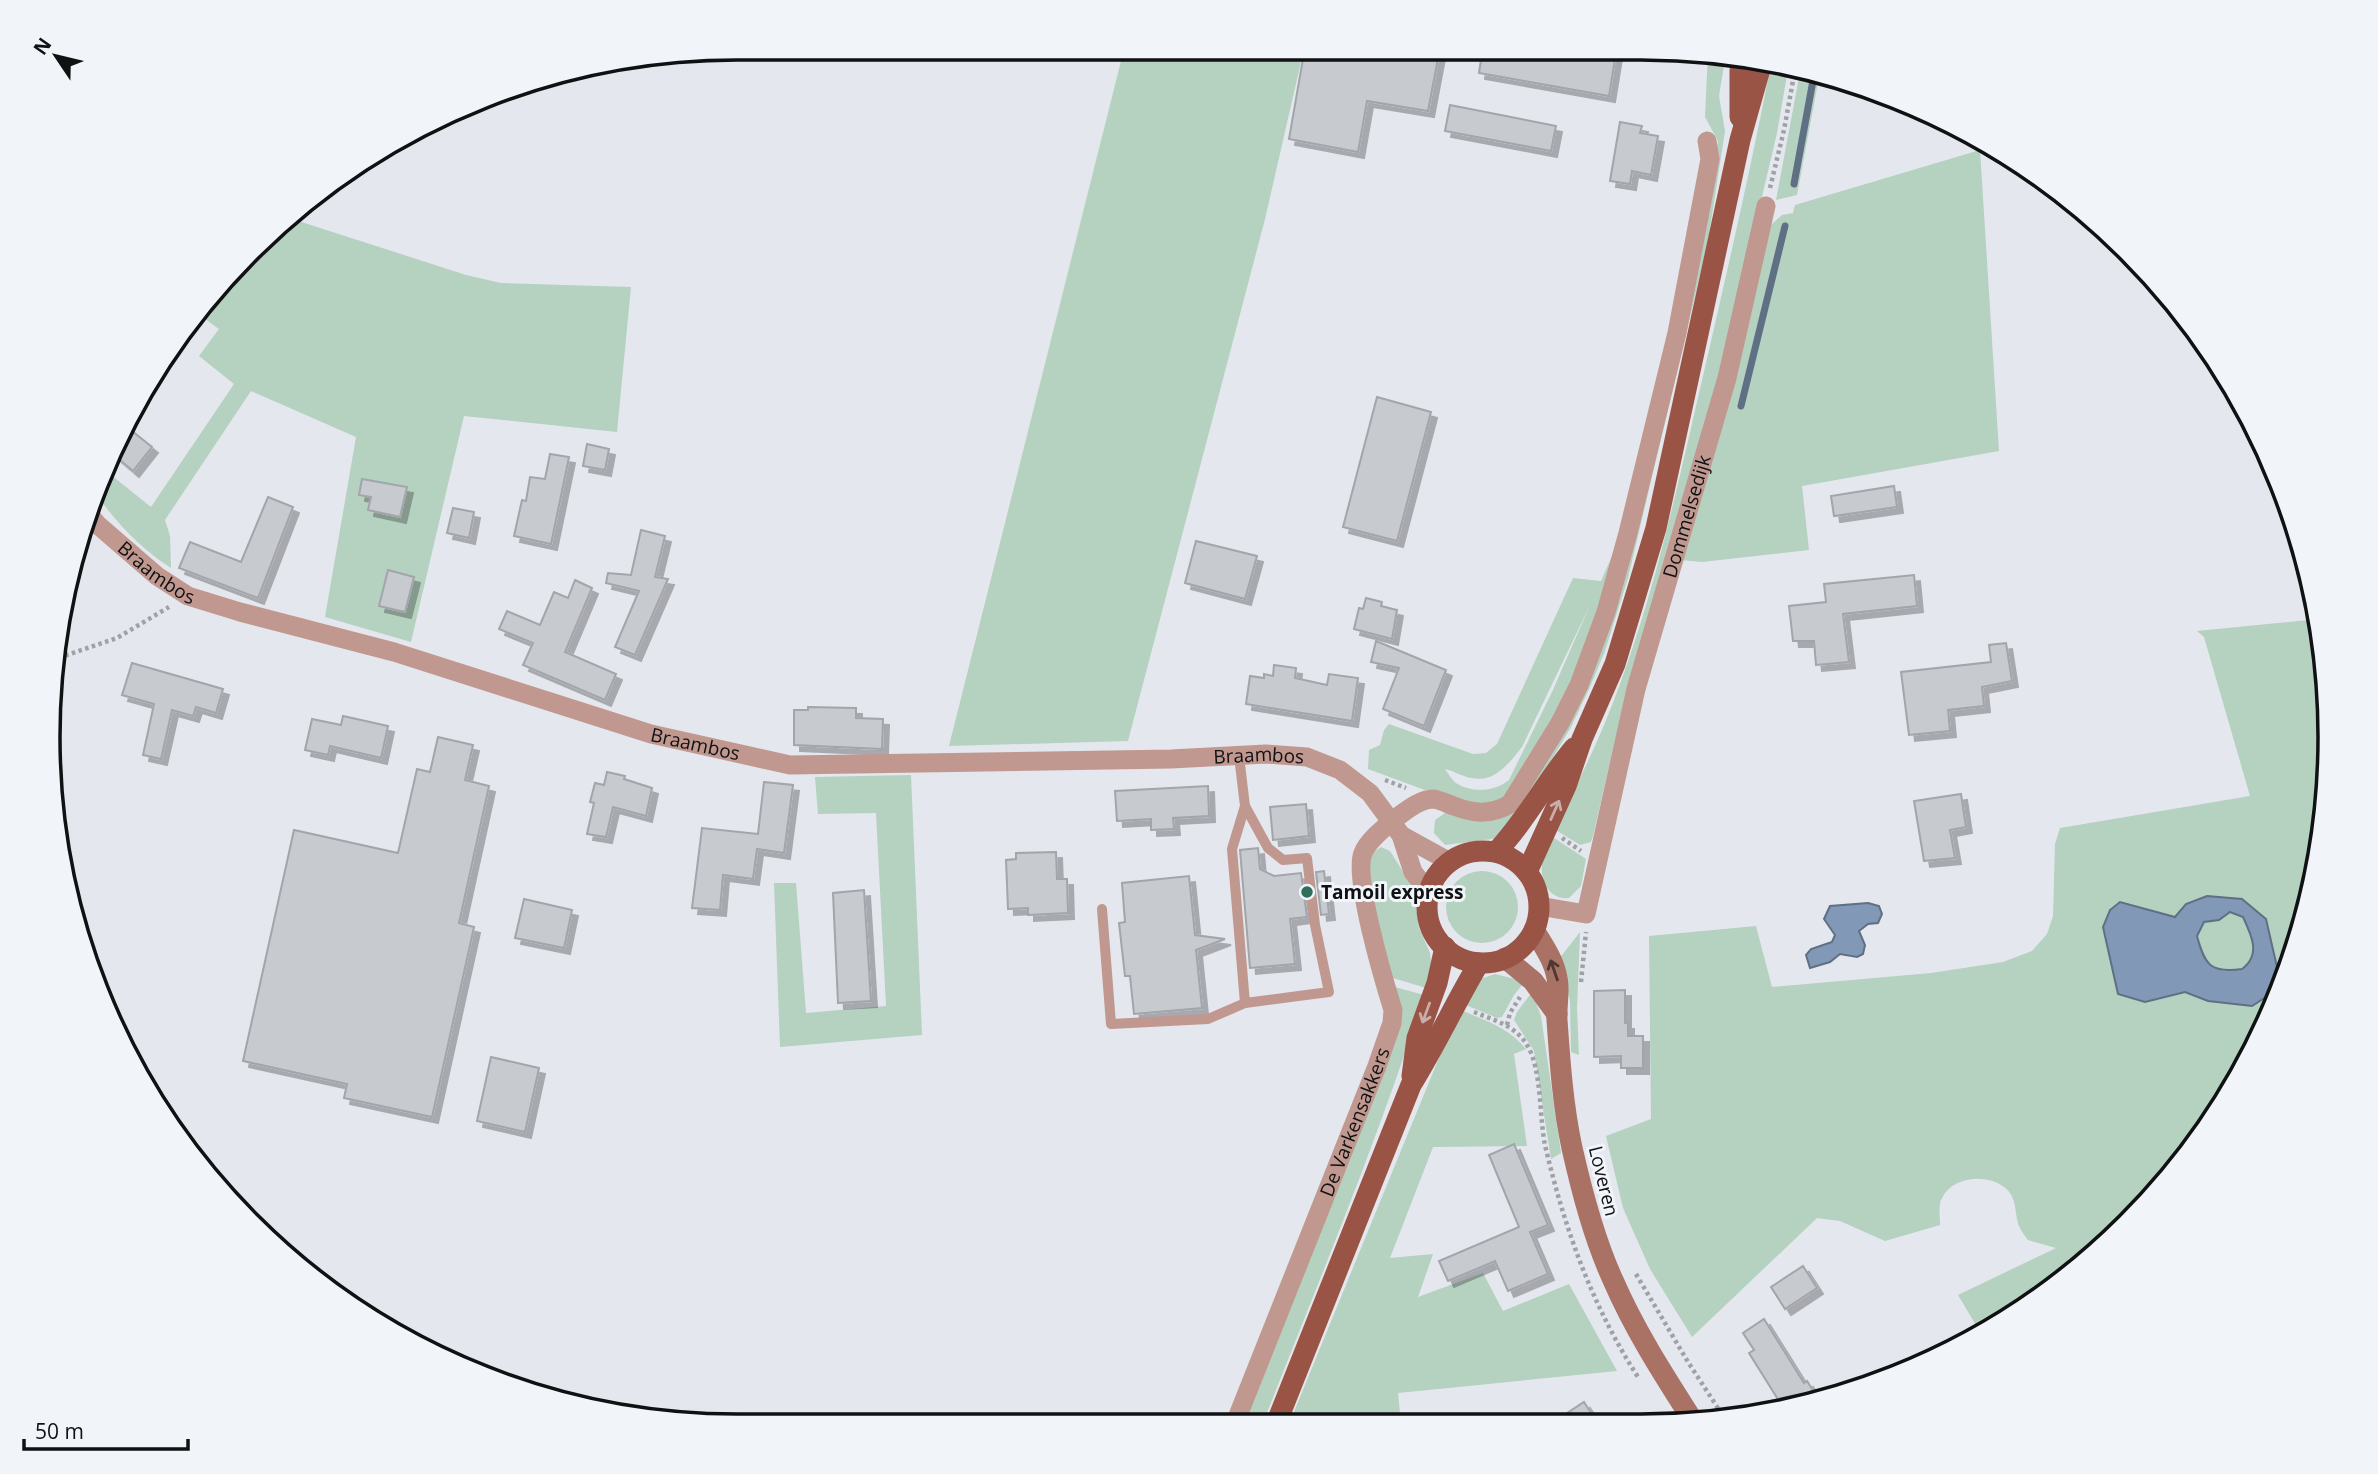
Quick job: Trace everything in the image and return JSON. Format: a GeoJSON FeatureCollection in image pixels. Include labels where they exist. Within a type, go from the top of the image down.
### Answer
{"type":"FeatureCollection","features":[{"type":"Feature","properties":{"kind":"main road","name":"Dommelsedijk"},"geometry":{"type":"LineString","coordinates":[[1740,140],[1741,67]]}},
{"type":"Feature","properties":{"kind":"main road","name":"Dommelsedijk"},"geometry":{"type":"LineString","coordinates":[[1527,872],[1566,786],[1582,739],[1615,664],[1656,528],[1740,140],[1760,71]]}},
{"type":"Feature","properties":{"kind":"main road","name":"Dommelsedijk"},"geometry":{"type":"LineString","coordinates":[[1496,852],[1513,835],[1552,774],[1582,739]]}},
{"type":"Feature","properties":{"kind":"main road"},"geometry":{"type":"LineString","coordinates":[[1496,852],[1513,860],[1527,872],[1534,883],[1539,906],[1534,930],[1527,942],[1505,958],[1479,963],[1455,955],[1444,947],[1436,936],[1427,908],[1429,892],[1436,877],[1450,862],[1465,854],[1496,852]]}},
{"type":"Feature","properties":{"kind":"main road"},"geometry":{"type":"LineString","coordinates":[[1411,1085],[1417,1038],[1437,983],[1444,947]]}},
{"type":"Feature","properties":{"kind":"main road"},"geometry":{"type":"LineString","coordinates":[[1280,1414],[1411,1085],[1479,963]]}},
{"type":"Feature","properties":{"kind":"street"},"geometry":{"type":"LineString","coordinates":[[1396,828],[1414,805],[1432,799],[1480,814],[1510,804],[1560,723],[1579,685],[1606,612],[1674,346],[1710,159],[1707,141]]}},
{"type":"Feature","properties":{"kind":"street","name":"Dommelsedijk"},"geometry":{"type":"LineString","coordinates":[[1586,914],[1636,690],[1727,378],[1766,206]]}},
{"type":"Feature","properties":{"kind":"street","name":"Braambos"},"geometry":{"type":"LineString","coordinates":[[94,521],[157,576],[188,596],[394,652],[651,734],[790,765],[1286,755],[1307,757],[1350,776],[1370,793],[1396,828],[1413,872],[1429,892]]}},
{"type":"Feature","properties":{"kind":"street","name":"Braambos"},"geometry":{"type":"LineString","coordinates":[[1396,828],[1450,862]]}},
{"type":"Feature","properties":{"kind":"street","name":"De Varkensakkers"},"geometry":{"type":"LineString","coordinates":[[1239,1414],[1392,1023],[1393,1010],[1361,885],[1361,863],[1367,845],[1396,828]]}},
{"type":"Feature","properties":{"kind":"street"},"geometry":{"type":"LineString","coordinates":[[1539,906],[1586,914]]}},
{"type":"Feature","properties":{"kind":"street","name":"Loveren"},"geometry":{"type":"LineString","coordinates":[[1534,930],[1554,964],[1558,981],[1561,1077],[1570,1135],[1590,1217],[1611,1278],[1630,1318],[1688,1413]]}},
{"type":"Feature","properties":{"kind":"street"},"geometry":{"type":"LineString","coordinates":[[1505,958],[1533,981],[1557,1014]]}},
{"type":"Feature","properties":{"kind":"lane"},"geometry":{"type":"LineString","coordinates":[[1102,909],[1111,1024],[1208,1020],[1245,1003],[1329,992],[1315,925],[1307,858],[1283,860],[1268,848],[1245,806],[1239,756]]}},
{"type":"Feature","properties":{"kind":"lane"},"geometry":{"type":"LineString","coordinates":[[1245,806],[1232,849],[1245,1003]]}},
{"type":"Feature","properties":{"kind":"path"},"geometry":{"type":"LineString","coordinates":[[1766,206],[1794,78]]}},
{"type":"Feature","properties":{"kind":"path"},"geometry":{"type":"LineString","coordinates":[[64,656],[117,638],[188,596]]}},
{"type":"Feature","properties":{"kind":"path"},"geometry":{"type":"LineString","coordinates":[[1350,776],[1384,779],[1432,799]]}},
{"type":"Feature","properties":{"kind":"path"},"geometry":{"type":"LineString","coordinates":[[1580,990],[1586,914]]}},
{"type":"Feature","properties":{"kind":"path"},"geometry":{"type":"LineString","coordinates":[[1579,1265],[1608,1326]]}},
{"type":"Feature","properties":{"kind":"path"},"geometry":{"type":"LineString","coordinates":[[1632,1267],[1719,1410]]}},
{"type":"Feature","properties":{"kind":"green space"},"geometry":{"type":"Polygon","coordinates":[[[1121,60],[1301,60],[1265,219],[1128,741],[949,746],[1121,60]]]}},
{"type":"Feature","properties":{"kind":"green space"},"geometry":{"type":"Polygon","coordinates":[[[1708,63],[1724,65],[1719,96],[1725,131],[1708,241],[1628,578],[1605,651],[1590,687],[1571,727],[1523,808],[1517,804],[1582,686],[1706,219],[1718,141],[1705,117],[1708,63]]]}},
{"type":"Feature","properties":{"kind":"green space"},"geometry":{"type":"Polygon","coordinates":[[[1769,72],[1787,76],[1777,133],[1720,375],[1624,702],[1593,836],[1591,842],[1580,845],[1554,829],[1590,758],[1613,703],[1645,608],[1676,492],[1769,72]]]}},
{"type":"Feature","properties":{"kind":"green space"},"geometry":{"type":"Polygon","coordinates":[[[1799,79],[1818,83],[1797,195],[1776,200],[1799,79]]]}},
{"type":"Feature","properties":{"kind":"green space"},"geometry":{"type":"Polygon","coordinates":[[[1980,150],[1999,451],[1802,486],[1809,550],[1702,562],[1681,560],[1771,225],[1782,215],[1793,213],[1795,205],[1980,150]]]}},
{"type":"Feature","properties":{"kind":"green space"},"geometry":{"type":"Polygon","coordinates":[[[299,221],[466,275],[501,283],[631,287],[617,432],[464,416],[411,642],[325,617],[356,437],[251,391],[165,520],[170,536],[171,568],[130,534],[102,502],[112,476],[151,507],[234,384],[199,356],[219,329],[205,319],[258,258],[299,221]]]}},
{"type":"Feature","properties":{"kind":"green space"},"geometry":{"type":"Polygon","coordinates":[[[1620,538],[1598,614],[1558,713],[1506,799],[1476,809],[1368,769],[1369,750],[1380,745],[1384,730],[1389,724],[1473,754],[1486,753],[1497,744],[1573,578],[1601,581],[1620,538]],[[1590,605],[1522,747],[1495,775],[1480,779],[1445,769],[1453,780],[1462,786],[1483,790],[1497,787],[1509,780],[1590,605]]]}},
{"type":"Feature","properties":{"kind":"green space"},"geometry":{"type":"Polygon","coordinates":[[[2308,620],[2317,693],[2318,737],[2313,825],[2283,955],[2249,1037],[2204,1113],[2150,1184],[2088,1246],[2017,1300],[1976,1326],[1958,1295],[2056,1248],[2028,1240],[2019,1226],[2012,1195],[2004,1187],[1988,1180],[1970,1179],[1953,1185],[1947,1191],[1941,1201],[1940,1225],[1885,1241],[1840,1221],[1817,1218],[1692,1337],[1650,1269],[1623,1208],[1606,1136],[1651,1119],[1649,936],[1756,926],[1772,987],[1931,973],[2003,962],[2032,951],[2047,934],[2053,916],[2055,844],[2060,828],[2250,796],[2204,637],[2197,631],[2308,620]]]}},
{"type":"Feature","properties":{"kind":"green space"},"geometry":{"type":"Polygon","coordinates":[[[911,775],[922,1035],[780,1047],[774,883],[796,883],[806,1013],[886,1006],[876,813],[818,814],[815,777],[911,775]]]}},
{"type":"Feature","properties":{"kind":"green space"},"geometry":{"type":"Polygon","coordinates":[[[1510,809],[1518,815],[1492,839],[1445,845],[1434,833],[1435,820],[1445,813],[1510,809]]]}},
{"type":"Feature","properties":{"kind":"green space"},"geometry":{"type":"Polygon","coordinates":[[[1551,836],[1586,859],[1581,886],[1569,898],[1552,893],[1543,877],[1543,861],[1551,836]]]}},
{"type":"Feature","properties":{"kind":"green space"},"geometry":{"type":"Polygon","coordinates":[[[1381,847],[1390,851],[1415,891],[1419,928],[1430,953],[1431,963],[1426,988],[1390,977],[1364,872],[1369,855],[1381,847]]]}},
{"type":"Feature","properties":{"kind":"green space"},"geometry":{"type":"Polygon","coordinates":[[[1482,871],[1502,877],[1512,887],[1518,907],[1512,927],[1502,937],[1482,943],[1462,937],[1452,927],[1446,907],[1452,887],[1462,877],[1482,871]]]}},
{"type":"Feature","properties":{"kind":"green space"},"geometry":{"type":"Polygon","coordinates":[[[1580,932],[1577,1008],[1579,1055],[1571,1052],[1570,1000],[1559,959],[1580,932]]]}},
{"type":"Feature","properties":{"kind":"green space"},"geometry":{"type":"Polygon","coordinates":[[[1495,974],[1523,984],[1502,1017],[1497,1018],[1461,1003],[1480,979],[1495,974]]]}},
{"type":"Feature","properties":{"kind":"green space"},"geometry":{"type":"Polygon","coordinates":[[[1395,987],[1424,995],[1347,1211],[1267,1414],[1243,1414],[1377,1079],[1394,1044],[1399,1015],[1395,987]]]}},
{"type":"Feature","properties":{"kind":"green space"},"geometry":{"type":"Polygon","coordinates":[[[1532,992],[1541,1016],[1561,1153],[1551,1159],[1534,1051],[1514,1020],[1532,992]]]}},
{"type":"Feature","properties":{"kind":"green space"},"geometry":{"type":"Polygon","coordinates":[[[1459,1009],[1503,1029],[1526,1049],[1514,1054],[1527,1146],[1433,1147],[1390,1258],[1433,1254],[1418,1297],[1483,1273],[1503,1311],[1569,1284],[1617,1371],[1398,1393],[1400,1414],[1293,1414],[1459,1009]]]}},
{"type":"Feature","properties":{"kind":"water"},"geometry":{"type":"Polygon","coordinates":[[[2207,896],[2242,899],[2266,919],[2277,967],[2267,996],[2252,1006],[2208,1001],[2185,992],[2145,1002],[2118,994],[2103,927],[2110,910],[2120,902],[2175,917],[2186,904],[2207,896]],[[2230,912],[2219,920],[2204,922],[2197,936],[2203,954],[2211,965],[2223,970],[2242,969],[2248,964],[2253,951],[2243,917],[2230,912]]]}},
{"type":"Feature","properties":{"kind":"water"},"geometry":{"type":"Polygon","coordinates":[[[1868,903],[1879,906],[1882,914],[1878,923],[1868,924],[1859,931],[1865,945],[1863,954],[1857,957],[1840,954],[1830,962],[1810,968],[1806,955],[1811,949],[1832,942],[1835,935],[1824,919],[1830,906],[1868,903]]]}},
{"type":"Feature","properties":{"kind":"building"},"geometry":{"type":"Polygon","coordinates":[[[1303,60],[1438,60],[1428,111],[1367,101],[1358,152],[1289,139],[1303,60]]]}},
{"type":"Feature","properties":{"kind":"building"},"geometry":{"type":"Polygon","coordinates":[[[1481,60],[1615,60],[1609,96],[1479,73],[1481,60]]]}},
{"type":"Feature","properties":{"kind":"building"},"geometry":{"type":"Polygon","coordinates":[[[1450,105],[1556,126],[1551,151],[1445,131],[1450,105]]]}},
{"type":"Feature","properties":{"kind":"building"},"geometry":{"type":"Polygon","coordinates":[[[1620,122],[1642,126],[1640,133],[1658,136],[1651,175],[1632,171],[1630,184],[1610,181],[1620,122]]]}},
{"type":"Feature","properties":{"kind":"building"},"geometry":{"type":"Polygon","coordinates":[[[1377,397],[1431,412],[1397,541],[1343,527],[1377,397]]]}},
{"type":"Feature","properties":{"kind":"building"},"geometry":{"type":"Polygon","coordinates":[[[132,431],[152,447],[133,471],[119,459],[132,431]]]}},
{"type":"Feature","properties":{"kind":"building"},"geometry":{"type":"Polygon","coordinates":[[[587,444],[609,449],[605,470],[583,466],[587,444]]]}},
{"type":"Feature","properties":{"kind":"building"},"geometry":{"type":"Polygon","coordinates":[[[550,454],[569,457],[551,544],[514,536],[522,500],[526,501],[530,477],[545,479],[550,454]]]}},
{"type":"Feature","properties":{"kind":"building"},"geometry":{"type":"Polygon","coordinates":[[[362,479],[407,487],[400,517],[368,510],[371,497],[359,495],[362,479]]]}},
{"type":"Feature","properties":{"kind":"building"},"geometry":{"type":"Polygon","coordinates":[[[1894,486],[1897,507],[1834,516],[1831,496],[1894,486]]]}},
{"type":"Feature","properties":{"kind":"building"},"geometry":{"type":"Polygon","coordinates":[[[268,497],[293,507],[258,598],[179,568],[190,542],[241,562],[268,497]]]}},
{"type":"Feature","properties":{"kind":"building"},"geometry":{"type":"Polygon","coordinates":[[[453,508],[474,512],[469,538],[447,533],[453,508]]]}},
{"type":"Feature","properties":{"kind":"building"},"geometry":{"type":"Polygon","coordinates":[[[641,530],[665,536],[655,577],[668,579],[635,655],[615,647],[639,591],[606,583],[608,573],[631,575],[641,530]]]}},
{"type":"Feature","properties":{"kind":"building"},"geometry":{"type":"Polygon","coordinates":[[[1196,541],[1257,556],[1245,599],[1185,583],[1196,541]]]}},
{"type":"Feature","properties":{"kind":"building"},"geometry":{"type":"Polygon","coordinates":[[[388,570],[414,577],[405,612],[379,606],[388,570]]]}},
{"type":"Feature","properties":{"kind":"building"},"geometry":{"type":"Polygon","coordinates":[[[1914,575],[1917,606],[1843,614],[1849,662],[1816,665],[1814,641],[1793,641],[1789,606],[1826,602],[1824,584],[1914,575]]]}},
{"type":"Feature","properties":{"kind":"building"},"geometry":{"type":"Polygon","coordinates":[[[575,580],[592,588],[565,652],[616,674],[605,700],[523,665],[533,643],[499,629],[507,611],[540,625],[554,592],[568,598],[575,580]]]}},
{"type":"Feature","properties":{"kind":"building"},"geometry":{"type":"Polygon","coordinates":[[[1366,598],[1397,610],[1392,639],[1354,629],[1359,608],[1363,609],[1366,598]]]}},
{"type":"Feature","properties":{"kind":"building"},"geometry":{"type":"Polygon","coordinates":[[[1376,641],[1446,670],[1424,726],[1383,709],[1399,668],[1371,662],[1376,641]]]}},
{"type":"Feature","properties":{"kind":"building"},"geometry":{"type":"Polygon","coordinates":[[[2006,643],[2012,681],[1982,687],[1984,706],[1948,710],[1950,731],[1909,735],[1901,672],[1991,662],[1989,645],[2006,643]]]}},
{"type":"Feature","properties":{"kind":"building"},"geometry":{"type":"Polygon","coordinates":[[[132,663],[223,689],[216,713],[196,707],[193,716],[172,710],[161,759],[143,755],[154,704],[122,695],[132,663]]]}},
{"type":"Feature","properties":{"kind":"building"},"geometry":{"type":"Polygon","coordinates":[[[1274,665],[1296,668],[1295,678],[1327,685],[1329,674],[1358,678],[1352,721],[1246,704],[1250,676],[1273,676],[1274,665]]]}},
{"type":"Feature","properties":{"kind":"building"},"geometry":{"type":"Polygon","coordinates":[[[808,707],[856,708],[856,718],[883,719],[882,749],[794,745],[794,710],[808,710],[808,707]]]}},
{"type":"Feature","properties":{"kind":"building"},"geometry":{"type":"Polygon","coordinates":[[[343,716],[388,726],[381,758],[330,746],[328,755],[305,750],[312,719],[341,725],[343,716]]]}},
{"type":"Feature","properties":{"kind":"building"},"geometry":{"type":"Polygon","coordinates":[[[438,737],[473,745],[465,780],[489,786],[459,923],[474,927],[432,1117],[344,1098],[347,1084],[243,1061],[294,830],[398,853],[417,769],[430,772],[438,737]]]}},
{"type":"Feature","properties":{"kind":"building"},"geometry":{"type":"Polygon","coordinates":[[[607,772],[625,776],[624,779],[652,788],[646,816],[613,807],[606,837],[587,834],[594,803],[590,802],[595,783],[604,785],[607,772]]]}},
{"type":"Feature","properties":{"kind":"building"},"geometry":{"type":"Polygon","coordinates":[[[764,782],[793,785],[784,853],[757,849],[753,879],[723,875],[720,910],[692,908],[702,828],[758,834],[764,782]]]}},
{"type":"Feature","properties":{"kind":"building"},"geometry":{"type":"Polygon","coordinates":[[[1208,786],[1209,816],[1173,818],[1174,829],[1151,830],[1151,819],[1117,821],[1115,791],[1208,786]]]}},
{"type":"Feature","properties":{"kind":"building"},"geometry":{"type":"Polygon","coordinates":[[[1961,794],[1966,827],[1950,830],[1955,858],[1924,861],[1914,801],[1961,794]]]}},
{"type":"Feature","properties":{"kind":"building"},"geometry":{"type":"Polygon","coordinates":[[[1306,804],[1309,836],[1273,840],[1270,807],[1306,804]]]}},
{"type":"Feature","properties":{"kind":"building"},"geometry":{"type":"Polygon","coordinates":[[[1258,848],[1260,869],[1274,876],[1301,873],[1307,917],[1290,919],[1295,964],[1250,968],[1240,850],[1258,848]]]}},
{"type":"Feature","properties":{"kind":"building"},"geometry":{"type":"Polygon","coordinates":[[[1056,852],[1057,879],[1067,879],[1068,913],[1028,915],[1028,908],[1008,909],[1006,860],[1016,859],[1016,853],[1056,852]]]}},
{"type":"Feature","properties":{"kind":"building"},"geometry":{"type":"Polygon","coordinates":[[[1324,871],[1329,914],[1321,915],[1316,872],[1324,871]]]}},
{"type":"Feature","properties":{"kind":"building"},"geometry":{"type":"Polygon","coordinates":[[[1189,876],[1195,935],[1225,939],[1196,950],[1202,1008],[1134,1014],[1130,976],[1125,976],[1119,923],[1125,922],[1122,883],[1189,876]]]}},
{"type":"Feature","properties":{"kind":"building"},"geometry":{"type":"Polygon","coordinates":[[[864,890],[871,1001],[838,1003],[833,893],[864,890]]]}},
{"type":"Feature","properties":{"kind":"building"},"geometry":{"type":"Polygon","coordinates":[[[524,899],[572,910],[564,948],[515,938],[524,899]]]}},
{"type":"Feature","properties":{"kind":"building"},"geometry":{"type":"Polygon","coordinates":[[[1625,990],[1625,1023],[1628,1023],[1628,1036],[1643,1036],[1643,1068],[1621,1068],[1621,1056],[1594,1057],[1594,991],[1625,990]]]}},
{"type":"Feature","properties":{"kind":"building"},"geometry":{"type":"Polygon","coordinates":[[[491,1057],[539,1068],[525,1132],[477,1121],[491,1057]]]}},
{"type":"Feature","properties":{"kind":"building"},"geometry":{"type":"Polygon","coordinates":[[[1514,1144],[1548,1225],[1530,1232],[1548,1274],[1508,1291],[1495,1261],[1448,1281],[1439,1261],[1519,1227],[1489,1155],[1514,1144]]]}},
{"type":"Feature","properties":{"kind":"building"},"geometry":{"type":"Polygon","coordinates":[[[1803,1266],[1817,1288],[1785,1309],[1771,1287],[1803,1266]]]}},
{"type":"Feature","properties":{"kind":"building"},"geometry":{"type":"Polygon","coordinates":[[[1764,1319],[1804,1383],[1807,1381],[1814,1392],[1778,1400],[1749,1353],[1754,1350],[1743,1333],[1764,1319]]]}},
{"type":"Feature","properties":{"kind":"building"},"geometry":{"type":"Polygon","coordinates":[[[1584,1402],[1592,1414],[1566,1414],[1584,1402]]]}},
{"type":"Feature","properties":{"kind":"waterway"},"geometry":{"type":"LineString","coordinates":[[1794,184],[1813,82]]}},
{"type":"Feature","properties":{"kind":"waterway"},"geometry":{"type":"LineString","coordinates":[[1741,406],[1785,226]]}},
{"type":"Feature","properties":{"kind":"place","name":"Tamoil express"},"geometry":{"type":"Point","coordinates":[1307,892]}}]}
